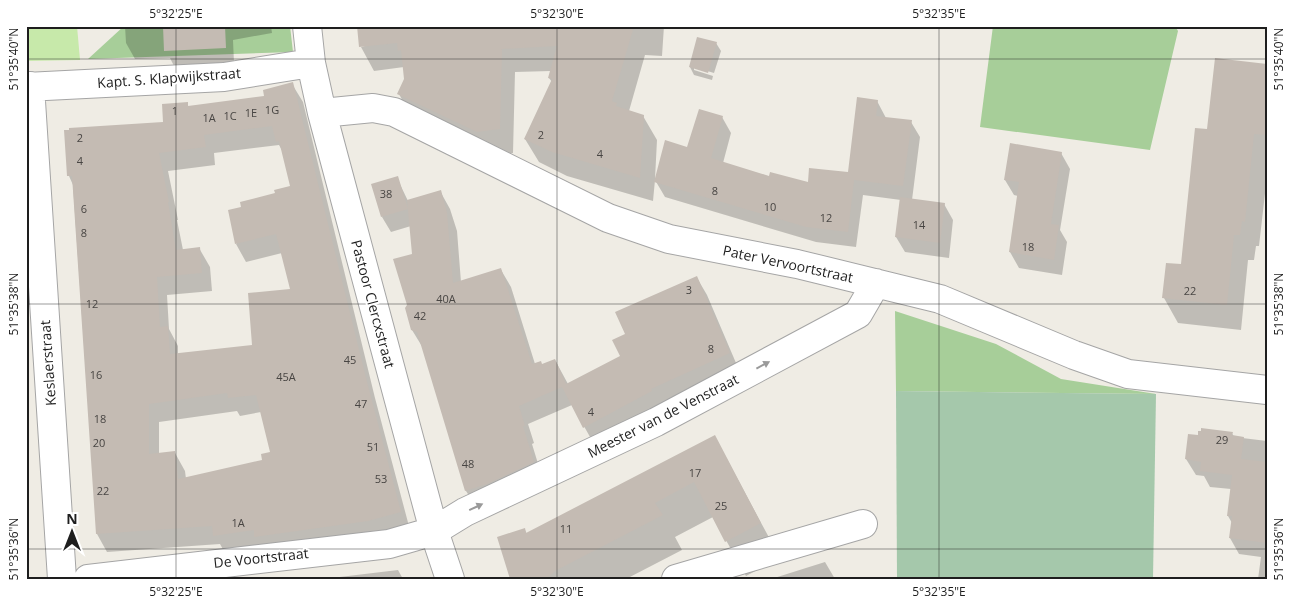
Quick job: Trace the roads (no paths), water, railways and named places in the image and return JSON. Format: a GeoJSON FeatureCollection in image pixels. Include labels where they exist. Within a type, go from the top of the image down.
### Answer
{"type":"FeatureCollection","features":[{"type":"Feature","properties":{"kind":"street","name":"Pastoor Clercxstraat"},"geometry":{"type":"LineString","coordinates":[[306,26],[311,63],[322,113],[434,531],[450,579]]}},
{"type":"Feature","properties":{"kind":"street","name":"Kapt. S. Klapwijkstraat"},"geometry":{"type":"LineString","coordinates":[[28,86],[224,77],[311,63]]}},
{"type":"Feature","properties":{"kind":"street","name":"Keslaerstraat"},"geometry":{"type":"LineString","coordinates":[[28,86],[62,579]]}},
{"type":"Feature","properties":{"kind":"street","name":"Pater Vervoortstraat"},"geometry":{"type":"LineString","coordinates":[[322,113],[373,108],[394,112],[608,218],[669,239],[797,264],[940,299],[1074,355],[1128,374],[1267,390]]}},
{"type":"Feature","properties":{"kind":"street","name":"Meester van de Venstraat"},"geometry":{"type":"LineString","coordinates":[[434,531],[466,512],[656,422],[858,314],[876,283]]}},
{"type":"Feature","properties":{"kind":"street"},"geometry":{"type":"LineString","coordinates":[[676,579],[863,524]]}},
{"type":"Feature","properties":{"kind":"street","name":"De Voortstraat"},"geometry":{"type":"LineString","coordinates":[[88,579],[388,544],[434,531]]}}]}
